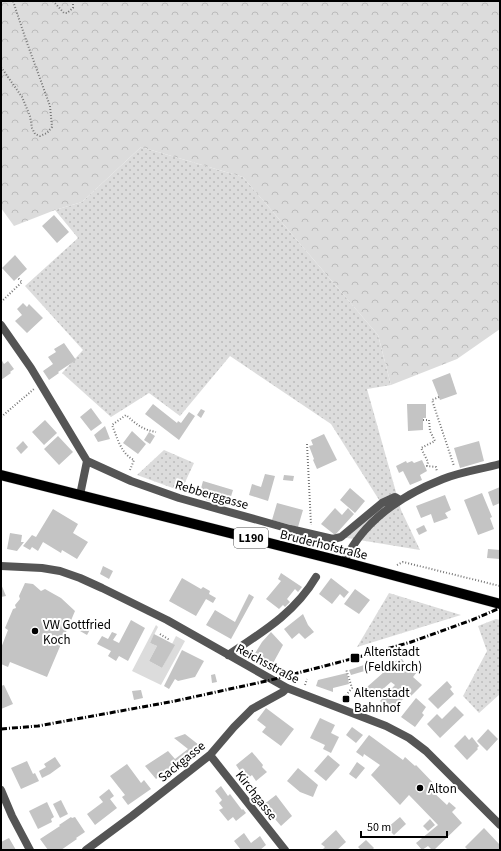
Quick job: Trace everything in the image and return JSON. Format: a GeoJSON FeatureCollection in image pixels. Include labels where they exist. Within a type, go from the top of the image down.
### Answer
{"type":"FeatureCollection","features":[{"type":"Feature","properties":{"kind":"main road","name":"Bruderhofstraße"},"geometry":{"type":"LineString","coordinates":[[1,475],[344,562],[500,604]]}},
{"type":"Feature","properties":{"kind":"street"},"geometry":{"type":"LineString","coordinates":[[1,325],[40,383],[87,461],[80,495]]}},
{"type":"Feature","properties":{"kind":"street","name":"Rebberggasse"},"geometry":{"type":"LineString","coordinates":[[87,461],[131,481],[179,498],[333,539],[341,537],[382,503],[395,497],[400,500]]}},
{"type":"Feature","properties":{"kind":"street"},"geometry":{"type":"LineString","coordinates":[[344,562],[350,549],[368,528],[381,514],[400,500],[440,480],[500,464]]}},
{"type":"Feature","properties":{"kind":"street","name":"Reichsstraße"},"geometry":{"type":"LineString","coordinates":[[1,566],[42,568],[60,571],[80,578],[167,620],[287,688],[386,726],[409,738],[431,756],[500,825]]}},
{"type":"Feature","properties":{"kind":"street"},"geometry":{"type":"LineString","coordinates":[[228,655],[266,630],[292,609],[308,591],[316,578]]}},
{"type":"Feature","properties":{"kind":"street","name":"Sackgasse"},"geometry":{"type":"LineString","coordinates":[[86,850],[210,755],[234,726],[252,709],[283,692],[287,688]]}},
{"type":"Feature","properties":{"kind":"street","name":"Kirchgasse"},"geometry":{"type":"LineString","coordinates":[[210,755],[285,850]]}},
{"type":"Feature","properties":{"kind":"street"},"geometry":{"type":"LineString","coordinates":[[1,790],[12,816],[30,850]]}},
{"type":"Feature","properties":{"kind":"path"},"geometry":{"type":"LineString","coordinates":[[1,66],[22,97],[30,116],[32,128],[35,134],[40,136],[47,133],[52,127],[50,106],[13,1]]}},
{"type":"Feature","properties":{"kind":"path"},"geometry":{"type":"LineString","coordinates":[[53,1],[64,13],[67,13],[73,8],[73,1]]}},
{"type":"Feature","properties":{"kind":"path"},"geometry":{"type":"LineString","coordinates":[[1,302],[22,282],[18,278]]}},
{"type":"Feature","properties":{"kind":"path"},"geometry":{"type":"LineString","coordinates":[[1,417],[40,383]]}},
{"type":"Feature","properties":{"kind":"path"},"geometry":{"type":"LineString","coordinates":[[439,397],[432,400],[458,475]]}},
{"type":"Feature","properties":{"kind":"path"},"geometry":{"type":"LineString","coordinates":[[130,470],[134,460],[130,458],[123,450],[112,425],[126,415],[142,428],[156,432]]}},
{"type":"Feature","properties":{"kind":"path"},"geometry":{"type":"LineString","coordinates":[[423,420],[430,420],[430,431],[435,441],[421,448],[428,462],[427,466],[436,467],[440,480]]}},
{"type":"Feature","properties":{"kind":"path"},"geometry":{"type":"LineString","coordinates":[[307,444],[312,534]]}},
{"type":"Feature","properties":{"kind":"path"},"geometry":{"type":"LineString","coordinates":[[378,571],[403,562],[500,586]]}},
{"type":"Feature","properties":{"kind":"path"},"geometry":{"type":"LineString","coordinates":[[160,634],[168,639],[168,641]]}},
{"type":"Feature","properties":{"kind":"path"},"geometry":{"type":"LineString","coordinates":[[341,700],[352,688],[346,669]]}},
{"type":"Feature","properties":{"kind":"green space"},"geometry":{"type":"Polygon","coordinates":[[[1,1],[500,1],[500,329],[457,359],[391,385],[378,335],[243,177],[141,147],[82,202],[55,210],[14,226],[1,208],[1,1]]]}},
{"type":"Feature","properties":{"kind":"green space"},"geometry":{"type":"Polygon","coordinates":[[[141,147],[243,177],[378,335],[391,385],[367,389],[401,510],[420,550],[341,537],[381,503],[331,424],[230,356],[180,416],[149,393],[111,417],[62,373],[83,350],[25,286],[78,238],[55,210],[82,202],[141,147]]]}},
{"type":"Feature","properties":{"kind":"green space"},"geometry":{"type":"Polygon","coordinates":[[[164,450],[194,463],[181,491],[137,475],[164,450]]]}},
{"type":"Feature","properties":{"kind":"green space"},"geometry":{"type":"Polygon","coordinates":[[[389,593],[461,615],[357,647],[389,593]]]}},
{"type":"Feature","properties":{"kind":"green space"},"geometry":{"type":"Polygon","coordinates":[[[496,619],[500,620],[500,694],[479,713],[463,696],[487,651],[478,626],[496,619]]]}},
{"type":"Feature","properties":{"kind":"green space"},"geometry":{"type":"Polygon","coordinates":[[[156,625],[158,627],[150,643],[157,646],[149,661],[162,668],[174,645],[172,644],[176,636],[185,641],[161,685],[132,671],[156,625]]]}},
{"type":"Feature","properties":{"kind":"building"},"geometry":{"type":"Polygon","coordinates":[[[54,215],[69,232],[57,243],[42,226],[54,215]]]}},
{"type":"Feature","properties":{"kind":"building"},"geometry":{"type":"Polygon","coordinates":[[[15,255],[27,269],[14,281],[2,268],[15,255]]]}},
{"type":"Feature","properties":{"kind":"building"},"geometry":{"type":"Polygon","coordinates":[[[23,303],[27,307],[29,304],[43,318],[27,333],[15,321],[22,315],[17,309],[23,303]]]}},
{"type":"Feature","properties":{"kind":"building"},"geometry":{"type":"Polygon","coordinates":[[[64,343],[76,360],[49,380],[43,371],[53,364],[48,357],[56,352],[54,349],[64,343]]]}},
{"type":"Feature","properties":{"kind":"building"},"geometry":{"type":"Polygon","coordinates":[[[1,359],[4,364],[8,361],[14,369],[1,380],[1,359]]]}},
{"type":"Feature","properties":{"kind":"building"},"geometry":{"type":"Polygon","coordinates":[[[450,373],[457,394],[440,400],[432,380],[450,373]]]}},
{"type":"Feature","properties":{"kind":"building"},"geometry":{"type":"Polygon","coordinates":[[[153,404],[177,423],[178,421],[181,423],[189,412],[195,416],[179,440],[145,414],[153,404]]]}},
{"type":"Feature","properties":{"kind":"building"},"geometry":{"type":"Polygon","coordinates":[[[407,404],[426,404],[426,418],[423,418],[423,430],[408,431],[407,404]]]}},
{"type":"Feature","properties":{"kind":"building"},"geometry":{"type":"Polygon","coordinates":[[[91,408],[102,423],[91,431],[80,417],[91,408]]]}},
{"type":"Feature","properties":{"kind":"building"},"geometry":{"type":"Polygon","coordinates":[[[201,409],[205,411],[201,418],[197,415],[201,409]]]}},
{"type":"Feature","properties":{"kind":"building"},"geometry":{"type":"Polygon","coordinates":[[[45,420],[57,433],[44,445],[32,432],[45,420]]]}},
{"type":"Feature","properties":{"kind":"building"},"geometry":{"type":"Polygon","coordinates":[[[105,426],[110,439],[98,442],[94,435],[105,426]]]}},
{"type":"Feature","properties":{"kind":"building"},"geometry":{"type":"Polygon","coordinates":[[[132,431],[146,444],[138,454],[123,443],[132,431]]]}},
{"type":"Feature","properties":{"kind":"building"},"geometry":{"type":"Polygon","coordinates":[[[149,432],[155,436],[150,444],[144,440],[149,432]]]}},
{"type":"Feature","properties":{"kind":"building"},"geometry":{"type":"Polygon","coordinates":[[[324,434],[337,460],[317,469],[309,446],[313,445],[311,440],[324,434]]]}},
{"type":"Feature","properties":{"kind":"building"},"geometry":{"type":"Polygon","coordinates":[[[58,436],[73,452],[59,465],[44,449],[58,436]]]}},
{"type":"Feature","properties":{"kind":"building"},"geometry":{"type":"Polygon","coordinates":[[[23,441],[28,447],[21,454],[16,448],[23,441]]]}},
{"type":"Feature","properties":{"kind":"building"},"geometry":{"type":"Polygon","coordinates":[[[479,441],[484,461],[460,468],[454,448],[479,441]]]}},
{"type":"Feature","properties":{"kind":"building"},"geometry":{"type":"Polygon","coordinates":[[[422,460],[427,471],[420,475],[422,480],[410,485],[403,471],[399,473],[396,466],[406,461],[407,463],[412,461],[414,463],[422,460]]]}},
{"type":"Feature","properties":{"kind":"building"},"geometry":{"type":"Polygon","coordinates":[[[265,474],[275,476],[268,501],[249,495],[252,484],[261,487],[265,474]]]}},
{"type":"Feature","properties":{"kind":"building"},"geometry":{"type":"Polygon","coordinates":[[[284,475],[294,476],[293,481],[283,480],[284,475]]]}},
{"type":"Feature","properties":{"kind":"building"},"geometry":{"type":"Polygon","coordinates":[[[203,481],[233,490],[228,506],[206,500],[206,498],[199,496],[203,481]]]}},
{"type":"Feature","properties":{"kind":"building"},"geometry":{"type":"Polygon","coordinates":[[[500,487],[500,503],[493,506],[488,492],[500,487]]]}},
{"type":"Feature","properties":{"kind":"building"},"geometry":{"type":"Polygon","coordinates":[[[350,488],[365,501],[355,513],[340,500],[350,488]]]}},
{"type":"Feature","properties":{"kind":"building"},"geometry":{"type":"Polygon","coordinates":[[[482,493],[492,517],[490,518],[494,529],[478,535],[464,500],[482,493]]]}},
{"type":"Feature","properties":{"kind":"building"},"geometry":{"type":"Polygon","coordinates":[[[445,495],[451,510],[445,513],[448,518],[434,523],[431,514],[421,518],[416,506],[445,495]]]}},
{"type":"Feature","properties":{"kind":"building"},"geometry":{"type":"Polygon","coordinates":[[[277,503],[303,510],[298,527],[272,520],[277,503]]]}},
{"type":"Feature","properties":{"kind":"building"},"geometry":{"type":"Polygon","coordinates":[[[335,508],[342,515],[348,508],[354,514],[335,535],[321,524],[335,508]]]}},
{"type":"Feature","properties":{"kind":"building"},"geometry":{"type":"Polygon","coordinates":[[[53,509],[78,524],[73,533],[88,542],[77,559],[62,550],[61,553],[43,542],[38,551],[32,547],[30,550],[23,546],[32,535],[36,537],[53,509]]]}},
{"type":"Feature","properties":{"kind":"building"},"geometry":{"type":"Polygon","coordinates":[[[424,525],[427,531],[419,535],[416,529],[424,525]]]}},
{"type":"Feature","properties":{"kind":"building"},"geometry":{"type":"Polygon","coordinates":[[[10,533],[22,535],[21,542],[24,542],[17,551],[7,549],[10,533]]]}},
{"type":"Feature","properties":{"kind":"building"},"geometry":{"type":"Polygon","coordinates":[[[488,549],[500,550],[500,559],[487,558],[488,549]]]}},
{"type":"Feature","properties":{"kind":"building"},"geometry":{"type":"Polygon","coordinates":[[[103,566],[113,571],[109,579],[100,574],[103,566]]]}},
{"type":"Feature","properties":{"kind":"building"},"geometry":{"type":"Polygon","coordinates":[[[281,573],[302,587],[298,592],[295,589],[287,599],[290,602],[285,607],[283,605],[279,609],[266,599],[281,581],[278,579],[281,573]]]}},
{"type":"Feature","properties":{"kind":"building"},"geometry":{"type":"Polygon","coordinates":[[[182,578],[201,589],[203,587],[210,591],[209,594],[216,598],[213,603],[206,599],[196,616],[169,601],[182,578]]]}},
{"type":"Feature","properties":{"kind":"building"},"geometry":{"type":"Polygon","coordinates":[[[331,578],[349,592],[344,598],[340,594],[332,604],[319,594],[331,578]]]}},
{"type":"Feature","properties":{"kind":"building"},"geometry":{"type":"Polygon","coordinates":[[[25,583],[33,584],[41,591],[45,589],[61,598],[75,611],[47,677],[10,662],[8,667],[1,664],[1,648],[8,630],[5,628],[13,609],[16,608],[15,605],[20,599],[19,596],[25,583]]]}},
{"type":"Feature","properties":{"kind":"building"},"geometry":{"type":"Polygon","coordinates":[[[1,584],[6,596],[1,597],[1,584]]]}},
{"type":"Feature","properties":{"kind":"building"},"geometry":{"type":"Polygon","coordinates":[[[355,589],[370,600],[359,614],[344,604],[355,589]]]}},
{"type":"Feature","properties":{"kind":"building"},"geometry":{"type":"Polygon","coordinates":[[[249,594],[254,597],[231,639],[206,625],[215,610],[235,622],[249,594]]]}},
{"type":"Feature","properties":{"kind":"building"},"geometry":{"type":"Polygon","coordinates":[[[303,614],[308,625],[314,632],[305,639],[299,633],[292,639],[284,629],[303,614]]]}},
{"type":"Feature","properties":{"kind":"building"},"geometry":{"type":"Polygon","coordinates":[[[85,620],[93,624],[87,635],[80,631],[85,620]]]}},
{"type":"Feature","properties":{"kind":"building"},"geometry":{"type":"Polygon","coordinates":[[[131,620],[145,628],[128,661],[119,656],[116,661],[108,656],[111,651],[97,644],[102,636],[108,639],[112,632],[117,634],[113,640],[119,643],[131,620]]]}},
{"type":"Feature","properties":{"kind":"building"},"geometry":{"type":"Polygon","coordinates":[[[271,632],[283,645],[272,665],[254,655],[262,642],[271,632]]]}},
{"type":"Feature","properties":{"kind":"building"},"geometry":{"type":"Polygon","coordinates":[[[154,634],[175,645],[162,668],[149,661],[157,646],[150,643],[154,634]]]}},
{"type":"Feature","properties":{"kind":"building"},"geometry":{"type":"Polygon","coordinates":[[[182,650],[204,661],[195,677],[178,681],[175,679],[169,689],[164,686],[182,650]]]}},
{"type":"Feature","properties":{"kind":"building"},"geometry":{"type":"Polygon","coordinates":[[[402,659],[408,666],[409,665],[417,672],[413,677],[422,685],[409,698],[406,694],[403,697],[401,695],[400,696],[403,699],[391,711],[380,701],[395,685],[391,682],[375,696],[367,687],[384,672],[379,666],[402,659]]]}},
{"type":"Feature","properties":{"kind":"building"},"geometry":{"type":"Polygon","coordinates":[[[367,664],[368,670],[351,675],[349,670],[367,664]]]}},
{"type":"Feature","properties":{"kind":"building"},"geometry":{"type":"Polygon","coordinates":[[[347,673],[349,684],[333,688],[333,692],[316,686],[318,680],[347,673]]]}},
{"type":"Feature","properties":{"kind":"building"},"geometry":{"type":"Polygon","coordinates":[[[215,674],[217,682],[212,683],[211,675],[215,674]]]}},
{"type":"Feature","properties":{"kind":"building"},"geometry":{"type":"Polygon","coordinates":[[[447,681],[452,687],[450,689],[454,694],[438,709],[428,699],[447,681]]]}},
{"type":"Feature","properties":{"kind":"building"},"geometry":{"type":"Polygon","coordinates":[[[4,685],[13,704],[1,709],[1,686],[4,685]]]}},
{"type":"Feature","properties":{"kind":"building"},"geometry":{"type":"Polygon","coordinates":[[[141,690],[143,698],[134,700],[132,691],[141,690]]]}},
{"type":"Feature","properties":{"kind":"building"},"geometry":{"type":"Polygon","coordinates":[[[416,698],[426,707],[422,713],[424,715],[415,727],[401,717],[416,698]]]}},
{"type":"Feature","properties":{"kind":"building"},"geometry":{"type":"Polygon","coordinates":[[[455,706],[464,715],[440,738],[427,724],[437,714],[442,719],[455,706]]]}},
{"type":"Feature","properties":{"kind":"building"},"geometry":{"type":"Polygon","coordinates":[[[266,708],[294,729],[281,746],[262,732],[266,727],[257,720],[266,708]]]}},
{"type":"Feature","properties":{"kind":"building"},"geometry":{"type":"Polygon","coordinates":[[[320,718],[335,725],[331,733],[339,737],[331,753],[323,749],[325,745],[310,738],[320,718]]]}},
{"type":"Feature","properties":{"kind":"building"},"geometry":{"type":"Polygon","coordinates":[[[352,727],[363,735],[356,743],[346,735],[352,727]]]}},
{"type":"Feature","properties":{"kind":"building"},"geometry":{"type":"Polygon","coordinates":[[[488,729],[498,739],[487,751],[477,741],[488,729]]]}},
{"type":"Feature","properties":{"kind":"building"},"geometry":{"type":"Polygon","coordinates":[[[185,734],[199,745],[192,753],[194,754],[181,767],[177,763],[156,779],[145,766],[168,751],[175,759],[188,749],[174,738],[185,734]]]}},
{"type":"Feature","properties":{"kind":"building"},"geometry":{"type":"Polygon","coordinates":[[[369,735],[403,760],[405,757],[415,766],[416,765],[438,788],[433,792],[447,805],[449,802],[456,808],[452,812],[462,823],[434,850],[428,846],[422,850],[416,843],[438,825],[409,795],[400,805],[371,775],[380,765],[364,754],[363,757],[356,752],[369,735]]]}},
{"type":"Feature","properties":{"kind":"building"},"geometry":{"type":"Polygon","coordinates":[[[465,735],[469,740],[472,737],[479,746],[467,760],[454,746],[465,735]]]}},
{"type":"Feature","properties":{"kind":"building"},"geometry":{"type":"Polygon","coordinates":[[[252,752],[267,772],[256,781],[252,775],[243,782],[237,774],[240,771],[236,765],[252,752]]]}},
{"type":"Feature","properties":{"kind":"building"},"geometry":{"type":"Polygon","coordinates":[[[328,755],[340,765],[326,781],[314,771],[328,755]]]}},
{"type":"Feature","properties":{"kind":"building"},"geometry":{"type":"Polygon","coordinates":[[[55,757],[61,766],[42,778],[39,771],[46,767],[44,764],[55,757]]]}},
{"type":"Feature","properties":{"kind":"building"},"geometry":{"type":"Polygon","coordinates":[[[27,761],[33,774],[35,773],[39,781],[21,789],[11,768],[27,761]]]}},
{"type":"Feature","properties":{"kind":"building"},"geometry":{"type":"Polygon","coordinates":[[[357,762],[365,768],[356,779],[349,774],[357,762]]]}},
{"type":"Feature","properties":{"kind":"building"},"geometry":{"type":"Polygon","coordinates":[[[127,764],[141,783],[144,780],[151,789],[128,805],[122,797],[125,795],[110,776],[127,764]]]}},
{"type":"Feature","properties":{"kind":"building"},"geometry":{"type":"Polygon","coordinates":[[[298,768],[318,785],[313,797],[300,792],[287,781],[298,768]]]}},
{"type":"Feature","properties":{"kind":"building"},"geometry":{"type":"Polygon","coordinates":[[[221,786],[228,796],[230,794],[246,813],[236,821],[233,817],[228,821],[219,810],[223,808],[219,803],[222,800],[215,791],[221,786]]]}},
{"type":"Feature","properties":{"kind":"building"},"geometry":{"type":"Polygon","coordinates":[[[109,789],[114,796],[110,799],[117,808],[95,825],[87,814],[103,802],[99,797],[109,789]]]}},
{"type":"Feature","properties":{"kind":"building"},"geometry":{"type":"Polygon","coordinates":[[[276,795],[292,816],[281,826],[263,805],[276,795]]]}},
{"type":"Feature","properties":{"kind":"building"},"geometry":{"type":"Polygon","coordinates":[[[61,800],[68,814],[60,818],[53,804],[61,800]]]}},
{"type":"Feature","properties":{"kind":"building"},"geometry":{"type":"Polygon","coordinates":[[[47,802],[54,817],[51,819],[52,822],[38,829],[29,811],[47,802]]]}},
{"type":"Feature","properties":{"kind":"building"},"geometry":{"type":"Polygon","coordinates":[[[71,817],[75,817],[85,832],[61,850],[48,850],[40,839],[71,817]]]}},
{"type":"Feature","properties":{"kind":"building"},"geometry":{"type":"Polygon","coordinates":[[[400,817],[406,824],[394,835],[387,828],[400,817]]]}},
{"type":"Feature","properties":{"kind":"building"},"geometry":{"type":"Polygon","coordinates":[[[430,819],[435,825],[428,831],[423,826],[430,819]]]}},
{"type":"Feature","properties":{"kind":"building"},"geometry":{"type":"Polygon","coordinates":[[[484,828],[500,845],[500,850],[468,850],[465,847],[484,828]]]}},
{"type":"Feature","properties":{"kind":"building"},"geometry":{"type":"Polygon","coordinates":[[[336,830],[346,842],[337,850],[322,850],[325,847],[321,844],[336,830]]]}},
{"type":"Feature","properties":{"kind":"building"},"geometry":{"type":"Polygon","coordinates":[[[244,833],[251,843],[260,836],[266,845],[260,850],[241,850],[234,841],[244,833]]]}},
{"type":"Feature","properties":{"kind":"building"},"geometry":{"type":"Polygon","coordinates":[[[9,838],[16,850],[1,850],[1,842],[9,838]]]}},
{"type":"Feature","properties":{"kind":"building"},"geometry":{"type":"Polygon","coordinates":[[[366,840],[374,848],[372,850],[361,850],[358,847],[366,840]]]}},
{"type":"Feature","properties":{"kind":"railway"},"geometry":{"type":"LineString","coordinates":[[1,729],[38,726],[175,701],[271,680],[411,642],[472,620],[500,608]]}},
{"type":"Feature","properties":{"kind":"place","name":"VW Gottfried Koch"},"geometry":{"type":"Point","coordinates":[35,631]}},
{"type":"Feature","properties":{"kind":"place","name":"Altenstadt (Feldkirch)"},"geometry":{"type":"Point","coordinates":[355,658]}},
{"type":"Feature","properties":{"kind":"place","name":"Altenstadt Bahnhof"},"geometry":{"type":"Point","coordinates":[346,699]}},
{"type":"Feature","properties":{"kind":"place","name":"Alton"},"geometry":{"type":"Point","coordinates":[420,788]}}]}
